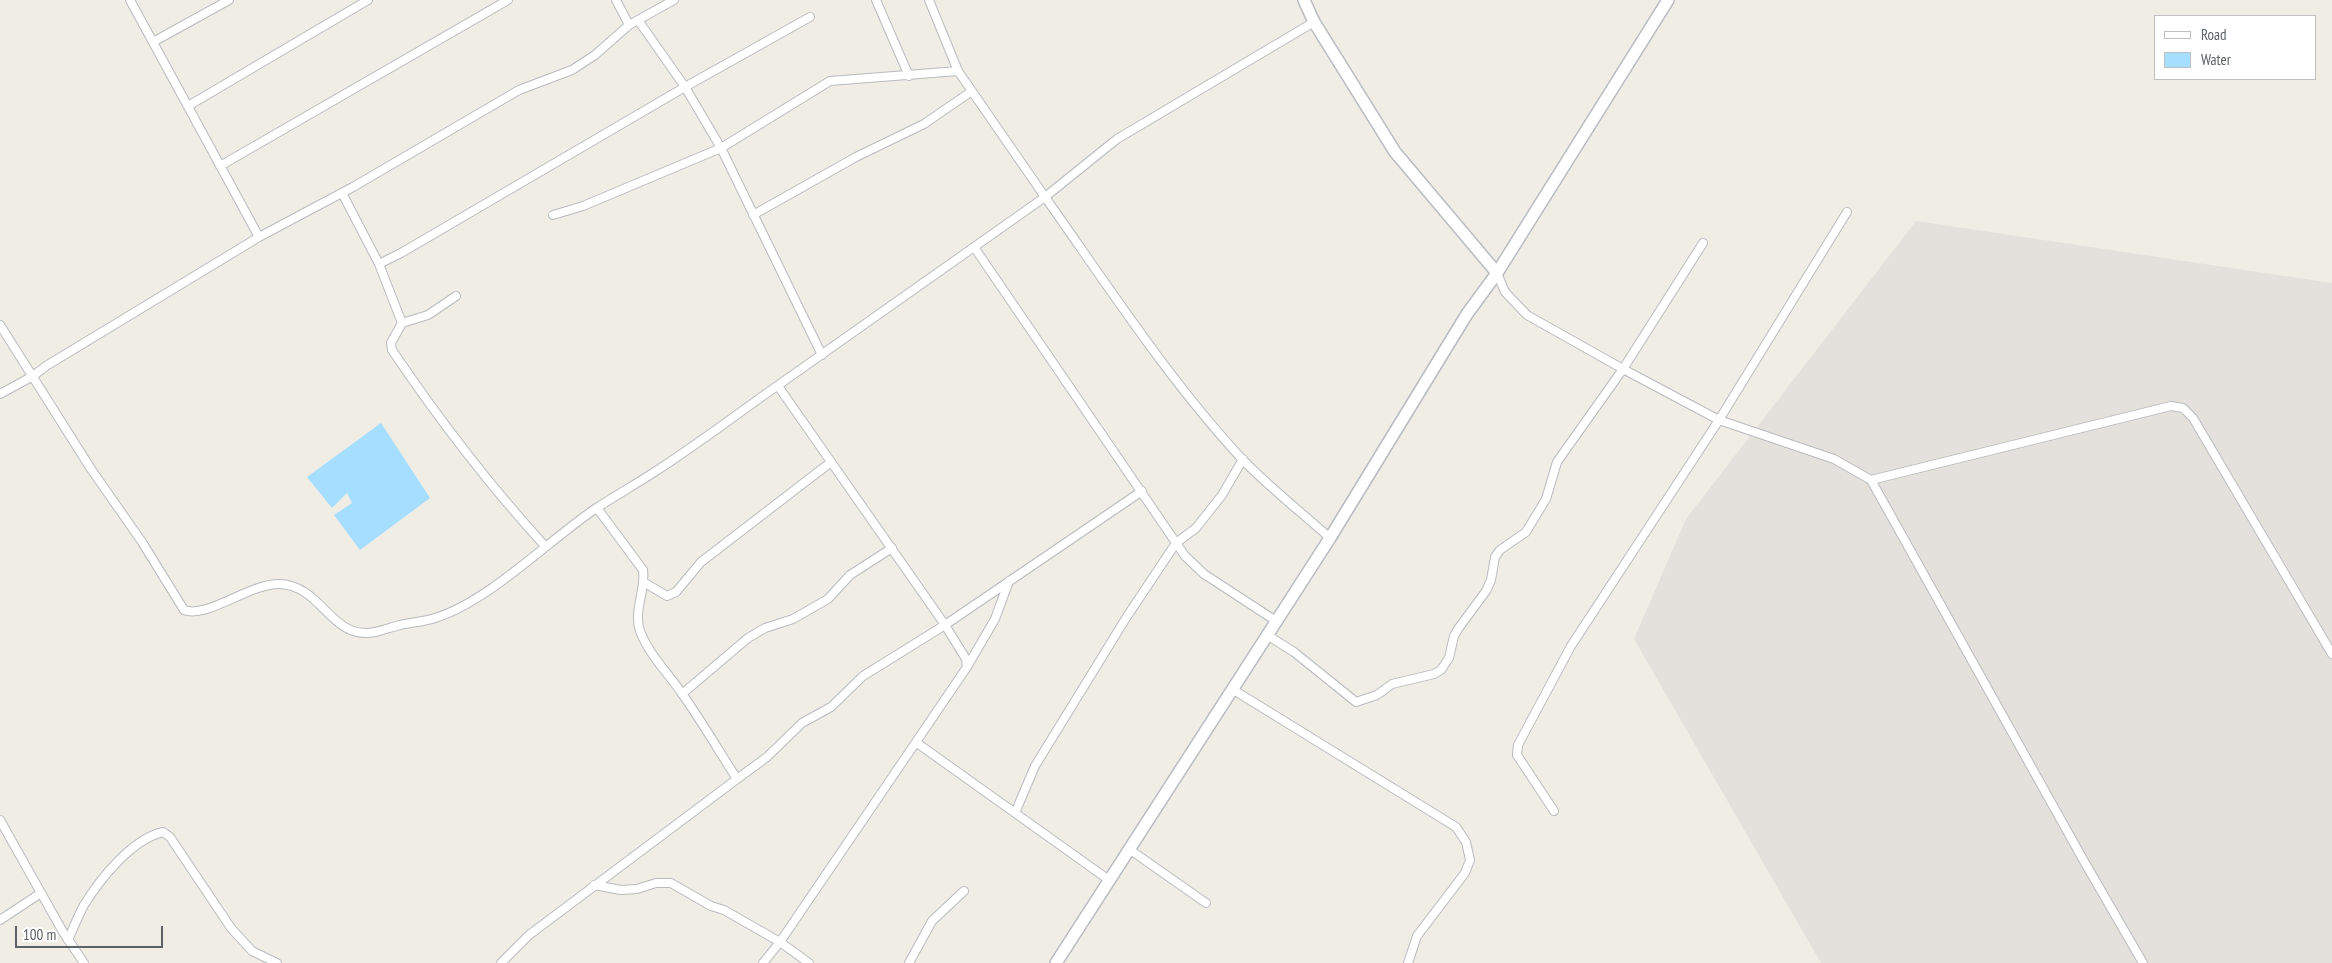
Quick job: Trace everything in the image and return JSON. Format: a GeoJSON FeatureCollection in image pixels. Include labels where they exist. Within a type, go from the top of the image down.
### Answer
{"type":"FeatureCollection","features":[{"type":"Feature","properties":{"kind":"main road"},"geometry":{"type":"LineString","coordinates":[[1304,0],[1314,22],[1395,152],[1497,273]]}},
{"type":"Feature","properties":{"kind":"main road"},"geometry":{"type":"LineString","coordinates":[[1056,963],[1330,538],[1467,314],[1497,273],[1668,0]]}},
{"type":"Feature","properties":{"kind":"street"},"geometry":{"type":"LineString","coordinates":[[130,0],[260,237]]}},
{"type":"Feature","properties":{"kind":"street"},"geometry":{"type":"LineString","coordinates":[[153,42],[229,0]]}},
{"type":"Feature","properties":{"kind":"street"},"geometry":{"type":"LineString","coordinates":[[188,106],[368,0]]}},
{"type":"Feature","properties":{"kind":"street"},"geometry":{"type":"LineString","coordinates":[[220,166],[508,0]]}},
{"type":"Feature","properties":{"kind":"street"},"geometry":{"type":"LineString","coordinates":[[616,0],[629,25]]}},
{"type":"Feature","properties":{"kind":"street"},"geometry":{"type":"LineString","coordinates":[[0,394],[33,376],[46,366],[260,237],[519,90],[572,70],[595,55],[629,25],[674,0]]}},
{"type":"Feature","properties":{"kind":"street"},"geometry":{"type":"LineString","coordinates":[[876,0],[909,76]]}},
{"type":"Feature","properties":{"kind":"street"},"geometry":{"type":"LineString","coordinates":[[929,0],[958,71],[1135,324],[1191,398],[1243,460],[1330,538]]}},
{"type":"Feature","properties":{"kind":"street"},"geometry":{"type":"LineString","coordinates":[[379,264],[810,17]]}},
{"type":"Feature","properties":{"kind":"street"},"geometry":{"type":"LineString","coordinates":[[638,20],[685,87],[721,148],[822,355]]}},
{"type":"Feature","properties":{"kind":"street"},"geometry":{"type":"LineString","coordinates":[[0,324],[91,469],[142,542],[184,610],[192,613],[211,608],[262,585],[282,584],[302,590],[322,604],[344,628],[356,634],[375,632],[436,618],[466,604],[597,508],[658,470],[974,248],[1045,197],[1117,138],[1314,22]]}},
{"type":"Feature","properties":{"kind":"street"},"geometry":{"type":"LineString","coordinates":[[553,215],[583,206],[721,148],[830,81],[958,71]]}},
{"type":"Feature","properties":{"kind":"street"},"geometry":{"type":"LineString","coordinates":[[753,215],[856,157],[924,124],[972,91]]}},
{"type":"Feature","properties":{"kind":"street"},"geometry":{"type":"LineString","coordinates":[[342,192],[379,264],[402,322]]}},
{"type":"Feature","properties":{"kind":"street"},"geometry":{"type":"LineString","coordinates":[[1554,811],[1517,755],[1518,745],[1571,646],[1719,420],[1847,212]]}},
{"type":"Feature","properties":{"kind":"street"},"geometry":{"type":"LineString","coordinates":[[1267,635],[1294,652],[1356,702],[1377,695],[1392,684],[1434,674],[1441,670],[1449,658],[1454,636],[1458,628],[1486,591],[1491,580],[1495,557],[1500,550],[1526,532],[1546,499],[1557,462],[1623,369],[1703,243]]}},
{"type":"Feature","properties":{"kind":"street"},"geometry":{"type":"LineString","coordinates":[[974,248],[1185,556],[1204,574],[1276,621]]}},
{"type":"Feature","properties":{"kind":"street"},"geometry":{"type":"LineString","coordinates":[[1497,273],[1504,292],[1527,315],[1623,369],[1719,420],[1834,459],[1871,480],[2080,855],[2143,963]]}},
{"type":"Feature","properties":{"kind":"street"},"geometry":{"type":"LineString","coordinates":[[456,296],[428,314],[402,322],[391,343],[392,350],[425,398],[505,502],[545,546]]}},
{"type":"Feature","properties":{"kind":"street"},"geometry":{"type":"LineString","coordinates":[[778,386],[945,624],[966,659],[967,667]]}},
{"type":"Feature","properties":{"kind":"street"},"geometry":{"type":"LineString","coordinates":[[1871,480],[2171,406],[2183,408],[2193,418],[2332,654]]}},
{"type":"Feature","properties":{"kind":"street"},"geometry":{"type":"LineString","coordinates":[[1015,814],[1034,766],[1126,618],[1176,543],[1196,528],[1222,495],[1243,460]]}},
{"type":"Feature","properties":{"kind":"street"},"geometry":{"type":"LineString","coordinates":[[645,583],[667,596],[676,592],[700,562],[831,462]]}},
{"type":"Feature","properties":{"kind":"street"},"geometry":{"type":"LineString","coordinates":[[501,963],[529,935],[767,757],[802,723],[831,707],[863,676],[1010,581],[1142,491]]}},
{"type":"Feature","properties":{"kind":"street"},"geometry":{"type":"LineString","coordinates":[[597,508],[643,570],[645,583],[637,617],[640,631],[656,659],[682,694],[738,779]]}},
{"type":"Feature","properties":{"kind":"street"},"geometry":{"type":"LineString","coordinates":[[682,694],[714,669],[748,638],[765,628],[793,619],[828,600],[850,575],[892,548]]}},
{"type":"Feature","properties":{"kind":"street"},"geometry":{"type":"LineString","coordinates":[[763,963],[780,942],[967,667],[995,619],[1010,581]]}},
{"type":"Feature","properties":{"kind":"street"},"geometry":{"type":"LineString","coordinates":[[1232,689],[1456,827],[1466,842],[1470,860],[1465,873],[1417,936],[1408,963]]}},
{"type":"Feature","properties":{"kind":"street"},"geometry":{"type":"LineString","coordinates":[[917,743],[1109,880]]}},
{"type":"Feature","properties":{"kind":"street"},"geometry":{"type":"LineString","coordinates":[[0,820],[68,940],[84,963]]}},
{"type":"Feature","properties":{"kind":"street"},"geometry":{"type":"LineString","coordinates":[[68,940],[84,906],[110,870],[153,835],[163,832],[170,837],[231,928],[252,951],[277,963]]}},
{"type":"Feature","properties":{"kind":"street"},"geometry":{"type":"LineString","coordinates":[[1129,849],[1206,904]]}},
{"type":"Feature","properties":{"kind":"street"},"geometry":{"type":"LineString","coordinates":[[594,885],[621,890],[637,889],[656,883],[672,883],[780,942],[809,963]]}},
{"type":"Feature","properties":{"kind":"street"},"geometry":{"type":"LineString","coordinates":[[909,963],[932,921],[964,891]]}},
{"type":"Feature","properties":{"kind":"street"},"geometry":{"type":"LineString","coordinates":[[0,920],[42,893]]}},
{"type":"Feature","properties":{"kind":"shaded area"},"geometry":{"type":"Polygon","coordinates":[[[1916,221],[2332,283],[2332,963],[1821,963],[1634,639],[1686,519],[1916,221]]]}},
{"type":"Feature","properties":{"kind":"water"},"geometry":{"type":"Polygon","coordinates":[[[381,423],[430,498],[360,550],[334,515],[352,503],[347,493],[332,508],[307,477],[381,423]]]}}]}
